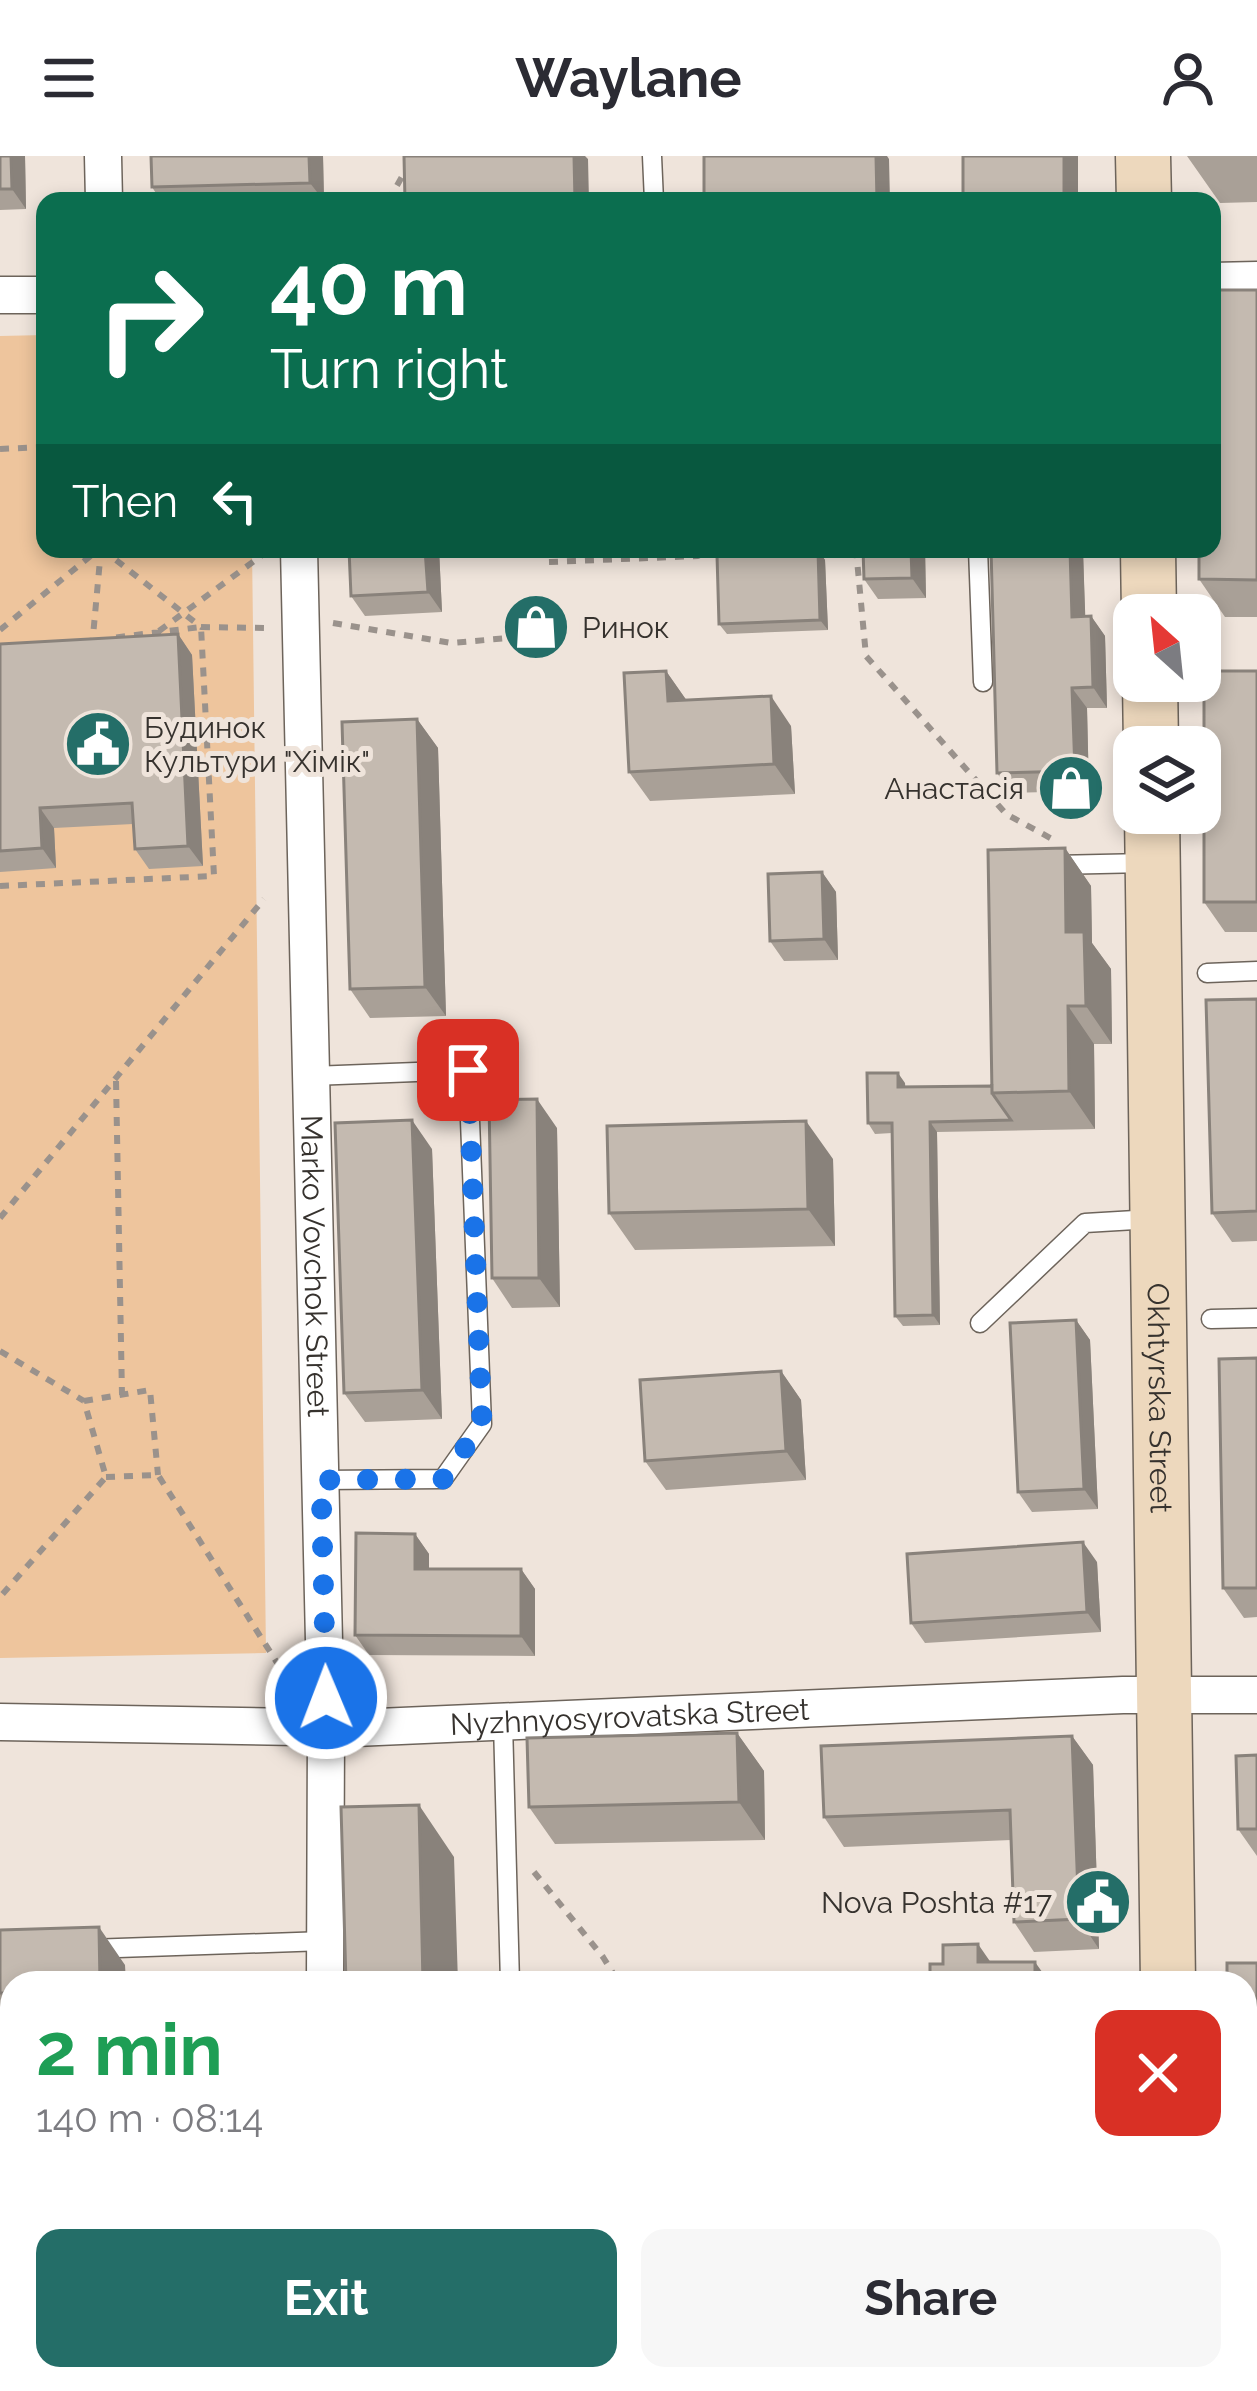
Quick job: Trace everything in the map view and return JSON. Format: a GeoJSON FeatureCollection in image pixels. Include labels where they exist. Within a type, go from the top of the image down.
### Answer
{"type":"FeatureCollection","features":[{"type":"Feature","properties":{"kind":"main road"},"geometry":{"type":"LineString","coordinates":[[1143,156],[1144,192]]}},
{"type":"Feature","properties":{"kind":"main road"},"geometry":{"type":"LineString","coordinates":[[1148,558],[1149,594]]}},
{"type":"Feature","properties":{"kind":"main road","name":"Okhtyrska Street"},"geometry":{"type":"LineString","coordinates":[[1135,846],[1157,1219],[1168,1971]]}},
{"type":"Feature","properties":{"kind":"street"},"geometry":{"type":"LineString","coordinates":[[103,156],[104,192]]}},
{"type":"Feature","properties":{"kind":"street"},"geometry":{"type":"LineString","coordinates":[[1221,281],[1257,280]]}},
{"type":"Feature","properties":{"kind":"street"},"geometry":{"type":"LineString","coordinates":[[0,296],[36,295]]}},
{"type":"Feature","properties":{"kind":"street","name":"Marko Vovchok Street"},"geometry":{"type":"LineString","coordinates":[[299,558],[326,1729],[326,1971]]}},
{"type":"Feature","properties":{"kind":"street","name":"Nyzhnyosyrovatska Street"},"geometry":{"type":"LineString","coordinates":[[0,1722],[326,1729],[1163,1694],[1257,1695]]}},
{"type":"Feature","properties":{"kind":"lane"},"geometry":{"type":"LineString","coordinates":[[652,156],[654,192]]}},
{"type":"Feature","properties":{"kind":"lane"},"geometry":{"type":"LineString","coordinates":[[978,558],[982,682]]}},
{"type":"Feature","properties":{"kind":"lane"},"geometry":{"type":"LineString","coordinates":[[1034,865],[1135,846]]}},
{"type":"Feature","properties":{"kind":"lane"},"geometry":{"type":"LineString","coordinates":[[1207,973],[1257,971]]}},
{"type":"Feature","properties":{"kind":"lane"},"geometry":{"type":"LineString","coordinates":[[312,1076],[468,1070],[482,1424],[443,1479],[321,1480]]}},
{"type":"Feature","properties":{"kind":"lane"},"geometry":{"type":"LineString","coordinates":[[980,1323],[1084,1223],[1157,1219]]}},
{"type":"Feature","properties":{"kind":"lane"},"geometry":{"type":"LineString","coordinates":[[1210,1319],[1257,1318]]}},
{"type":"Feature","properties":{"kind":"lane"},"geometry":{"type":"LineString","coordinates":[[503,1723],[509,1971]]}},
{"type":"Feature","properties":{"kind":"lane"},"geometry":{"type":"LineString","coordinates":[[69,1950],[325,1940]]}},
{"type":"Feature","properties":{"kind":"path"},"geometry":{"type":"LineString","coordinates":[[393,192],[414,156]]}},
{"type":"Feature","properties":{"kind":"path"},"geometry":{"type":"LineString","coordinates":[[0,449],[36,448]]}},
{"type":"Feature","properties":{"kind":"path"},"geometry":{"type":"LineString","coordinates":[[0,630],[90,558]]}},
{"type":"Feature","properties":{"kind":"path"},"geometry":{"type":"LineString","coordinates":[[91,660],[100,558]]}},
{"type":"Feature","properties":{"kind":"path"},"geometry":{"type":"LineString","coordinates":[[113,558],[202,627]]}},
{"type":"Feature","properties":{"kind":"path"},"geometry":{"type":"LineString","coordinates":[[156,633],[258,558]]}},
{"type":"Feature","properties":{"kind":"path"},"geometry":{"type":"LineString","coordinates":[[549,562],[648,558]]}},
{"type":"Feature","properties":{"kind":"path"},"geometry":{"type":"LineString","coordinates":[[857,558],[866,656],[1006,814],[1135,846]]}},
{"type":"Feature","properties":{"kind":"path"},"geometry":{"type":"LineString","coordinates":[[93,640],[202,627],[345,622],[451,643],[555,634]]}},
{"type":"Feature","properties":{"kind":"path"},"geometry":{"type":"LineString","coordinates":[[0,886],[214,876],[202,627]]}},
{"type":"Feature","properties":{"kind":"path"},"geometry":{"type":"LineString","coordinates":[[0,1218],[264,899]]}},
{"type":"Feature","properties":{"kind":"path"},"geometry":{"type":"LineString","coordinates":[[116,1078],[122,1395]]}},
{"type":"Feature","properties":{"kind":"path"},"geometry":{"type":"LineString","coordinates":[[0,1352],[84,1401],[150,1390],[158,1475],[281,1669]]}},
{"type":"Feature","properties":{"kind":"path"},"geometry":{"type":"LineString","coordinates":[[84,1401],[106,1477]]}},
{"type":"Feature","properties":{"kind":"path"},"geometry":{"type":"LineString","coordinates":[[0,1597],[106,1477],[158,1475]]}},
{"type":"Feature","properties":{"kind":"path"},"geometry":{"type":"LineString","coordinates":[[507,1838],[612,1971]]}},
{"type":"Feature","properties":{"kind":"shaded area"},"geometry":{"type":"Polygon","coordinates":[[[36,335],[36,558],[252,558],[266,1653],[0,1658],[0,336],[36,335]]]}},
{"type":"Feature","properties":{"kind":"building"},"geometry":{"type":"Polygon","coordinates":[[[0,156],[11,156],[12,189],[0,189],[0,156]]]}},
{"type":"Feature","properties":{"kind":"building"},"geometry":{"type":"Polygon","coordinates":[[[151,156],[309,156],[310,183],[152,187],[151,156]]]}},
{"type":"Feature","properties":{"kind":"building"},"geometry":{"type":"Polygon","coordinates":[[[404,156],[574,156],[575,192],[405,192],[404,156]]]}},
{"type":"Feature","properties":{"kind":"building"},"geometry":{"type":"Polygon","coordinates":[[[704,156],[876,156],[877,192],[704,192],[704,156]]]}},
{"type":"Feature","properties":{"kind":"building"},"geometry":{"type":"Polygon","coordinates":[[[963,156],[1064,156],[1064,192],[963,192],[963,156]]]}},
{"type":"Feature","properties":{"kind":"building"},"geometry":{"type":"Polygon","coordinates":[[[1221,290],[1257,290],[1257,580],[1199,579],[1199,558],[1221,558],[1221,290]]]}},
{"type":"Feature","properties":{"kind":"building"},"geometry":{"type":"Polygon","coordinates":[[[349,558],[426,558],[428,592],[351,596],[349,558]]]}},
{"type":"Feature","properties":{"kind":"building"},"geometry":{"type":"Polygon","coordinates":[[[717,558],[818,558],[820,620],[719,624],[717,558]]]}},
{"type":"Feature","properties":{"kind":"building"},"geometry":{"type":"Polygon","coordinates":[[[863,558],[911,558],[912,578],[864,579],[863,558]]]}},
{"type":"Feature","properties":{"kind":"building"},"geometry":{"type":"Polygon","coordinates":[[[991,558],[1070,558],[1072,617],[1091,616],[1093,687],[1072,688],[1075,771],[997,773],[991,558]]]}},
{"type":"Feature","properties":{"kind":"building","name":"Будинок Культури \"Хімік\""},"geometry":{"type":"Polygon","coordinates":[[[178,634],[188,846],[135,849],[132,803],[40,808],[42,848],[0,851],[0,644],[178,634]]]}},
{"type":"Feature","properties":{"kind":"building"},"geometry":{"type":"Polygon","coordinates":[[[666,671],[668,701],[771,696],[774,764],[629,772],[624,673],[666,671]]]}},
{"type":"Feature","properties":{"kind":"building"},"geometry":{"type":"Polygon","coordinates":[[[1221,671],[1257,671],[1257,902],[1204,902],[1204,834],[1221,834],[1221,726],[1204,726],[1204,702],[1221,702],[1221,671]]]}},
{"type":"Feature","properties":{"kind":"building"},"geometry":{"type":"Polygon","coordinates":[[[417,719],[425,987],[350,989],[342,722],[417,719]]]}},
{"type":"Feature","properties":{"kind":"building"},"geometry":{"type":"Polygon","coordinates":[[[1065,848],[1066,932],[1084,932],[1086,1006],[1068,1006],[1069,1091],[992,1093],[988,850],[1065,848]]]}},
{"type":"Feature","properties":{"kind":"building"},"geometry":{"type":"Polygon","coordinates":[[[822,872],[824,939],[770,941],[768,874],[822,872]]]}},
{"type":"Feature","properties":{"kind":"building"},"geometry":{"type":"Polygon","coordinates":[[[1257,999],[1257,1211],[1212,1213],[1206,1000],[1257,999]]]}},
{"type":"Feature","properties":{"kind":"building"},"geometry":{"type":"Polygon","coordinates":[[[867,1073],[898,1073],[898,1087],[992,1086],[1011,1120],[930,1122],[933,1315],[895,1316],[892,1123],[868,1123],[867,1073]]]}},
{"type":"Feature","properties":{"kind":"building"},"geometry":{"type":"Polygon","coordinates":[[[537,1099],[539,1278],[492,1278],[489,1100],[537,1099]]]}},
{"type":"Feature","properties":{"kind":"building"},"geometry":{"type":"Polygon","coordinates":[[[412,1120],[422,1390],[344,1393],[335,1123],[412,1120]]]}},
{"type":"Feature","properties":{"kind":"building"},"geometry":{"type":"Polygon","coordinates":[[[806,1121],[808,1209],[609,1213],[607,1126],[806,1121]]]}},
{"type":"Feature","properties":{"kind":"building"},"geometry":{"type":"Polygon","coordinates":[[[1076,1320],[1084,1489],[1018,1492],[1010,1323],[1076,1320]]]}},
{"type":"Feature","properties":{"kind":"building"},"geometry":{"type":"Polygon","coordinates":[[[1257,1358],[1257,1588],[1223,1588],[1219,1359],[1257,1358]]]}},
{"type":"Feature","properties":{"kind":"building"},"geometry":{"type":"Polygon","coordinates":[[[781,1371],[786,1451],[645,1461],[640,1380],[781,1371]]]}},
{"type":"Feature","properties":{"kind":"building"},"geometry":{"type":"Polygon","coordinates":[[[356,1533],[415,1534],[415,1569],[521,1569],[521,1636],[355,1635],[356,1533]]]}},
{"type":"Feature","properties":{"kind":"building"},"geometry":{"type":"Polygon","coordinates":[[[1083,1542],[1087,1612],[911,1623],[907,1554],[1083,1542]]]}},
{"type":"Feature","properties":{"kind":"building"},"geometry":{"type":"Polygon","coordinates":[[[737,1733],[739,1802],[529,1807],[527,1738],[737,1733]]]}},
{"type":"Feature","properties":{"kind":"building"},"geometry":{"type":"Polygon","coordinates":[[[1072,1736],[1079,1919],[1014,1922],[1010,1810],[824,1817],[821,1746],[1072,1736]]]}},
{"type":"Feature","properties":{"kind":"building"},"geometry":{"type":"Polygon","coordinates":[[[1257,1755],[1257,1829],[1238,1829],[1236,1756],[1257,1755]]]}},
{"type":"Feature","properties":{"kind":"building"},"geometry":{"type":"Polygon","coordinates":[[[419,1805],[423,1971],[346,1971],[341,1807],[419,1805]]]}},
{"type":"Feature","properties":{"kind":"building"},"geometry":{"type":"Polygon","coordinates":[[[99,1927],[100,1971],[0,1971],[0,1930],[99,1927]]]}},
{"type":"Feature","properties":{"kind":"building"},"geometry":{"type":"Polygon","coordinates":[[[978,1944],[978,1962],[1035,1962],[1035,1971],[930,1971],[930,1964],[943,1964],[943,1945],[978,1944]]]}},
{"type":"Feature","properties":{"kind":"building"},"geometry":{"type":"Polygon","coordinates":[[[1227,1963],[1257,1963],[1257,1971],[1227,1971],[1227,1963]]]}},
{"type":"Feature","properties":{"kind":"place","name":"Ринок"},"geometry":{"type":"Point","coordinates":[536,627]}},
{"type":"Feature","properties":{"kind":"place","name":"Будинок Культури \"Хімік\""},"geometry":{"type":"Point","coordinates":[98,744]}},
{"type":"Feature","properties":{"kind":"place","name":"Анастасія"},"geometry":{"type":"Point","coordinates":[1071,788]}},
{"type":"Feature","properties":{"kind":"place","name":"Nova Poshta #17"},"geometry":{"type":"Point","coordinates":[1098,1902]}},
{"type":"Feature","properties":{"kind":"route"},"geometry":{"type":"LineString","coordinates":[[326,1698],[321,1480],[443,1479],[482,1424],[468,1070]]}}]}
